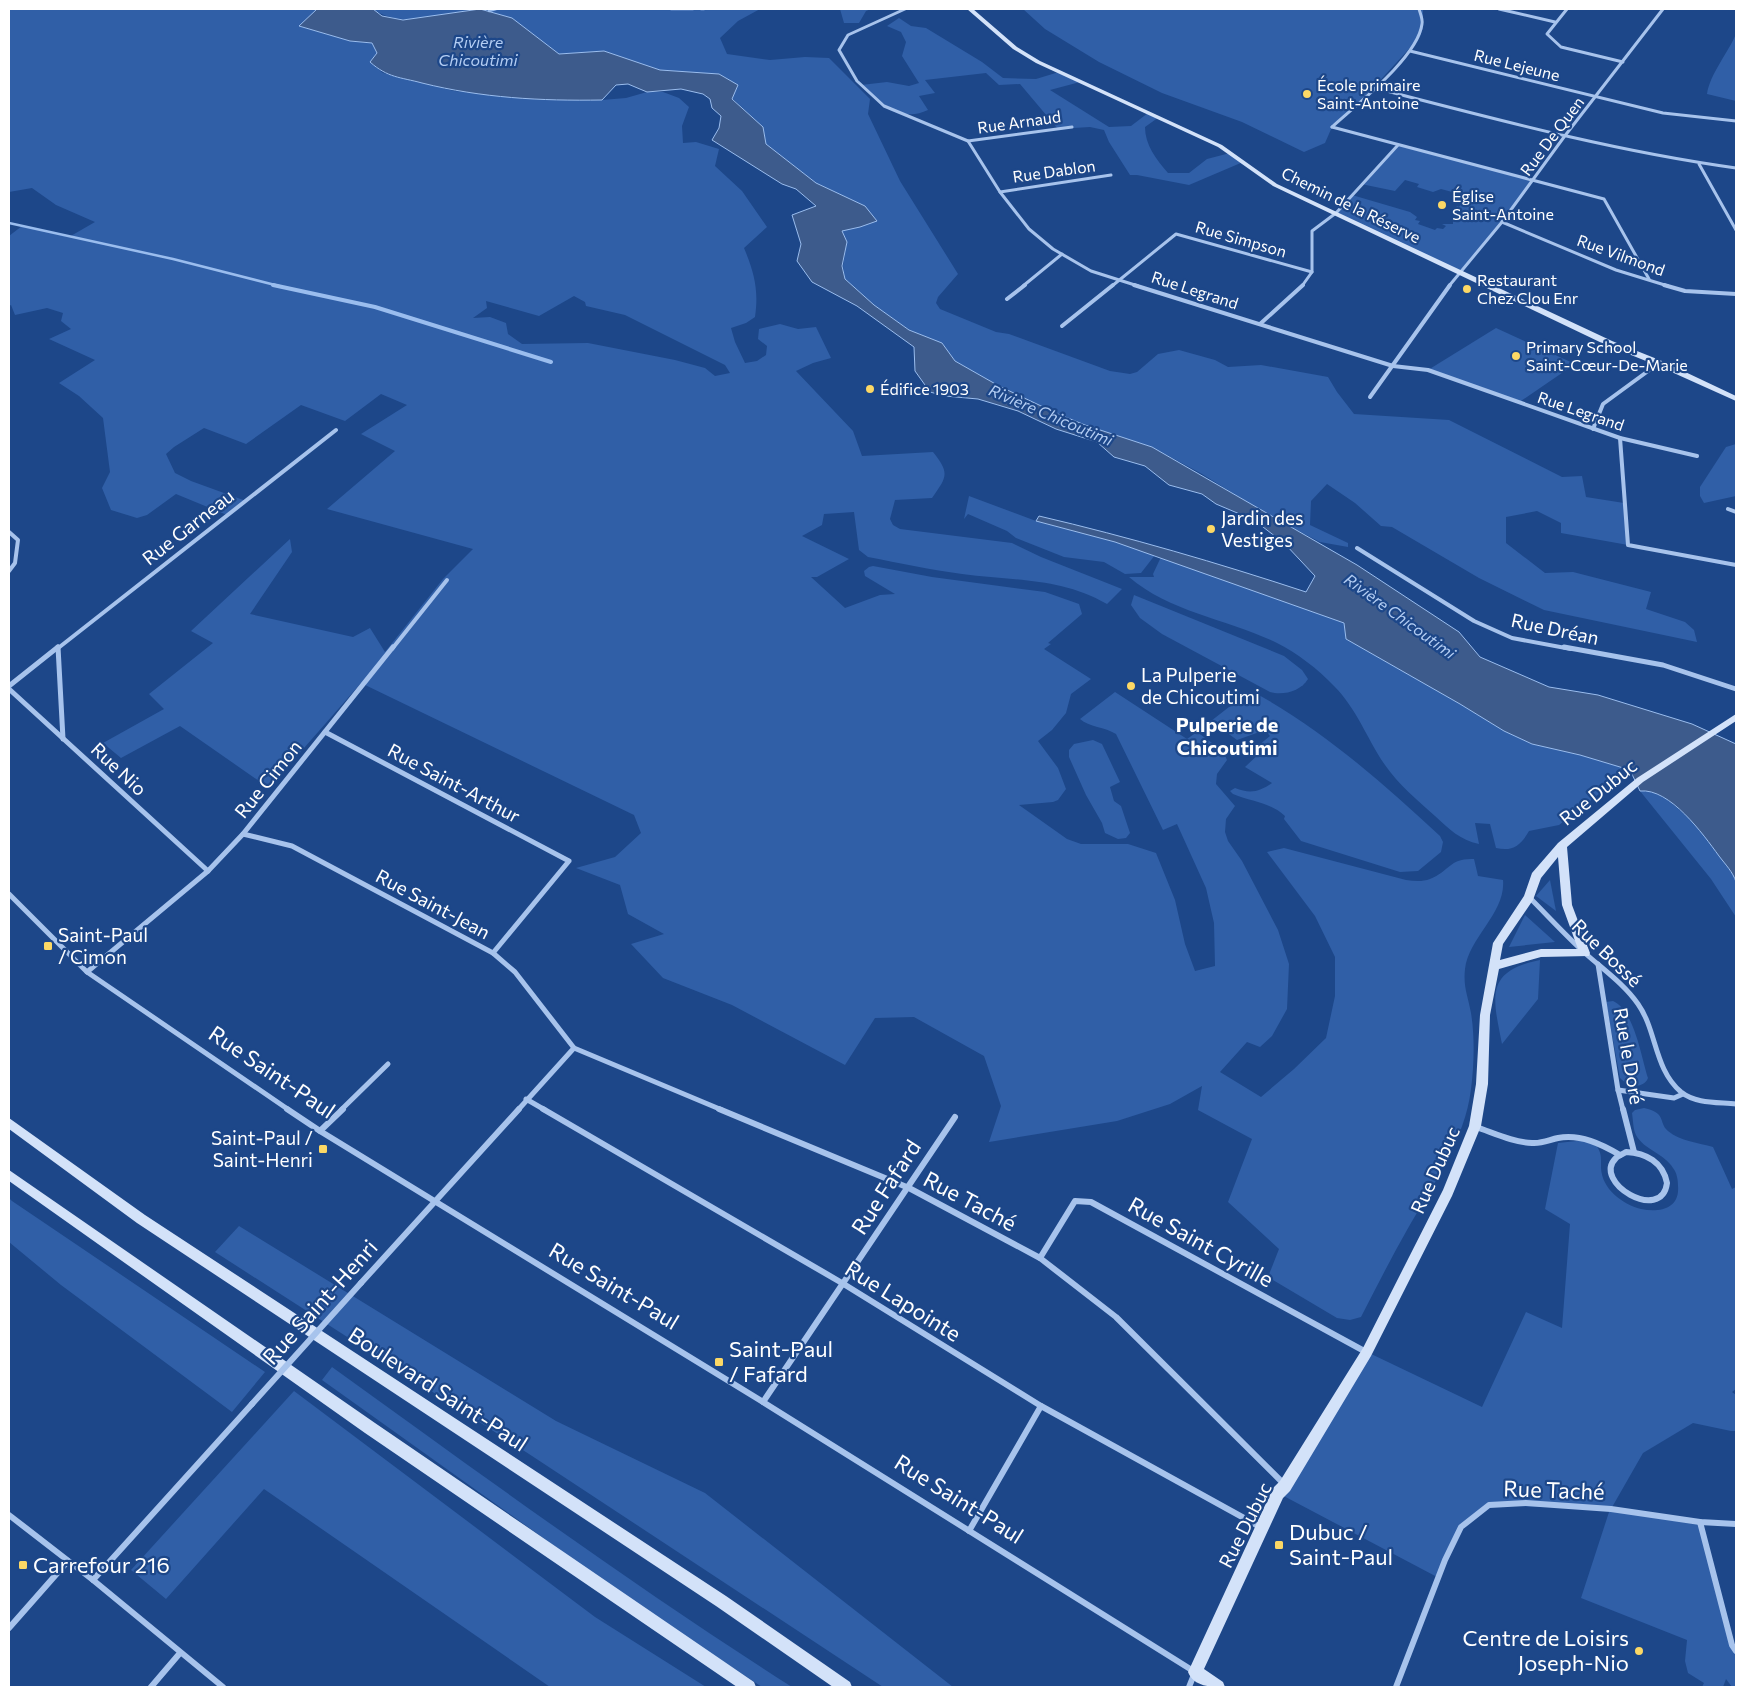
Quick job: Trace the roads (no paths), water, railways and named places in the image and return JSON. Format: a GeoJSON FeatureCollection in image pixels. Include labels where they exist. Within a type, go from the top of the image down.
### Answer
{"type":"FeatureCollection","features":[{"type":"Feature","properties":{"kind":"street"},"geometry":{"type":"LineString","coordinates":[[905,9],[848,35],[839,50],[857,81],[884,106],[968,142]]}},
{"type":"Feature","properties":{"kind":"street","name":"Chemin de la Réserve"},"geometry":{"type":"LineString","coordinates":[[970,9],[1014,48],[1038,62],[1220,146],[1275,185],[1609,343],[1659,363],[1736,399]]}},
{"type":"Feature","properties":{"kind":"street"},"geometry":{"type":"LineString","coordinates":[[1419,9],[1422,23],[1410,51],[1375,88],[1332,127],[1604,199],[1649,279]]}},
{"type":"Feature","properties":{"kind":"street"},"geometry":{"type":"LineString","coordinates":[[1499,9],[1555,22]]}},
{"type":"Feature","properties":{"kind":"street"},"geometry":{"type":"LineString","coordinates":[[1567,9],[1547,34],[1553,41],[1561,47],[1623,62]]}},
{"type":"Feature","properties":{"kind":"street","name":"Rue De Quen"},"geometry":{"type":"LineString","coordinates":[[1370,397],[1460,271],[1502,222],[1564,137],[1663,9]]}},
{"type":"Feature","properties":{"kind":"street","name":"Rue Lejeune"},"geometry":{"type":"LineString","coordinates":[[1410,51],[1663,113],[1736,121]]}},
{"type":"Feature","properties":{"kind":"street"},"geometry":{"type":"LineString","coordinates":[[1375,88],[1564,137],[1699,164],[1736,168]]}},
{"type":"Feature","properties":{"kind":"street","name":"Rue Arnaud"},"geometry":{"type":"LineString","coordinates":[[968,142],[1072,127]]}},
{"type":"Feature","properties":{"kind":"street","name":"Rue Legrand"},"geometry":{"type":"LineString","coordinates":[[968,142],[1000,192],[1029,229],[1062,254],[1091,270],[1393,366],[1428,370],[1620,438],[1697,456]]}},
{"type":"Feature","properties":{"kind":"street"},"geometry":{"type":"LineString","coordinates":[[1260,324],[1307,281],[1312,272],[1312,231],[1336,213],[1398,145]]}},
{"type":"Feature","properties":{"kind":"street"},"geometry":{"type":"LineString","coordinates":[[1699,164],[1736,230]]}},
{"type":"Feature","properties":{"kind":"street","name":"Rue Dablon"},"geometry":{"type":"LineString","coordinates":[[1000,192],[1112,175]]}},
{"type":"Feature","properties":{"kind":"street","name":"Rue Vilmond"},"geometry":{"type":"LineString","coordinates":[[1502,222],[1616,270],[1685,291],[1736,294]]}},
{"type":"Feature","properties":{"kind":"street","name":"Rue Simpson"},"geometry":{"type":"LineString","coordinates":[[1120,279],[1176,234],[1312,272]]}},
{"type":"Feature","properties":{"kind":"street"},"geometry":{"type":"LineString","coordinates":[[1007,299],[1062,254]]}},
{"type":"Feature","properties":{"kind":"street"},"geometry":{"type":"LineString","coordinates":[[1062,326],[1120,279]]}},
{"type":"Feature","properties":{"kind":"street"},"geometry":{"type":"LineString","coordinates":[[1593,429],[1603,404],[1659,363]]}},
{"type":"Feature","properties":{"kind":"street","name":"Rue Garneau"},"geometry":{"type":"LineString","coordinates":[[9,688],[58,647],[336,430]]}},
{"type":"Feature","properties":{"kind":"street"},"geometry":{"type":"LineString","coordinates":[[1620,438],[1628,545],[1736,564]]}},
{"type":"Feature","properties":{"kind":"street"},"geometry":{"type":"LineString","coordinates":[[1728,509],[1736,512]]}},
{"type":"Feature","properties":{"kind":"street"},"geometry":{"type":"LineString","coordinates":[[9,532],[18,540],[15,563],[9,571]]}},
{"type":"Feature","properties":{"kind":"street","name":"Rue Dréan"},"geometry":{"type":"LineString","coordinates":[[1357,548],[1474,621],[1512,638],[1663,665],[1736,689]]}},
{"type":"Feature","properties":{"kind":"street","name":"Rue Cimon"},"geometry":{"type":"LineString","coordinates":[[87,972],[208,871],[244,834],[447,580]]}},
{"type":"Feature","properties":{"kind":"street"},"geometry":{"type":"LineString","coordinates":[[58,647],[63,738]]}},
{"type":"Feature","properties":{"kind":"street","name":"Rue Nio"},"geometry":{"type":"LineString","coordinates":[[9,688],[208,871]]}},
{"type":"Feature","properties":{"kind":"street","name":"Rue Dubuc"},"geometry":{"type":"LineString","coordinates":[[1189,1687],[1278,1493],[1285,1486],[1367,1352],[1448,1192],[1474,1126],[1482,1084],[1486,1015],[1498,943],[1529,897],[1536,876],[1562,846],[1640,780],[1735,718]]}},
{"type":"Feature","properties":{"kind":"street","name":"Rue Saint-Arthur"},"geometry":{"type":"LineString","coordinates":[[325,732],[569,861],[493,953]]}},
{"type":"Feature","properties":{"kind":"street","name":"Rue Saint-Jean"},"geometry":{"type":"LineString","coordinates":[[244,834],[292,846],[493,953],[515,972],[574,1048]]}},
{"type":"Feature","properties":{"kind":"street"},"geometry":{"type":"LineString","coordinates":[[1494,966],[1541,953],[1585,953],[1567,904],[1562,846]]}},
{"type":"Feature","properties":{"kind":"street","name":"Rue Saint-Paul"},"geometry":{"type":"LineString","coordinates":[[9,894],[87,972],[320,1131],[763,1402],[1218,1687]]}},
{"type":"Feature","properties":{"kind":"street","name":"Rue Bossé"},"geometry":{"type":"LineString","coordinates":[[1529,897],[1585,953],[1625,988],[1640,1007],[1663,1070],[1673,1085],[1683,1094]]}},
{"type":"Feature","properties":{"kind":"street","name":"Rue le Doré"},"geometry":{"type":"LineString","coordinates":[[1598,964],[1618,1090],[1634,1152]]}},
{"type":"Feature","properties":{"kind":"street","name":"Rue Saint-Henri"},"geometry":{"type":"LineString","coordinates":[[93,1580],[574,1048]]}},
{"type":"Feature","properties":{"kind":"street","name":"Rue Taché"},"geometry":{"type":"LineString","coordinates":[[574,1048],[908,1188],[1040,1258],[1116,1317],[1285,1486]]}},
{"type":"Feature","properties":{"kind":"street"},"geometry":{"type":"LineString","coordinates":[[320,1131],[388,1064]]}},
{"type":"Feature","properties":{"kind":"street"},"geometry":{"type":"LineString","coordinates":[[1618,1090],[1674,1098],[1683,1094],[1698,1100],[1736,1104]]}},
{"type":"Feature","properties":{"kind":"street","name":"Rue Lapointe"},"geometry":{"type":"LineString","coordinates":[[526,1099],[842,1283],[1041,1406],[1263,1528]]}},
{"type":"Feature","properties":{"kind":"street","name":"Rue Fafard"},"geometry":{"type":"LineString","coordinates":[[763,1402],[908,1188],[943,1131],[955,1116]]}},
{"type":"Feature","properties":{"kind":"street","name":"Boulevard Saint-Paul"},"geometry":{"type":"LineString","coordinates":[[9,1123],[141,1219],[720,1601],[845,1687]]}},
{"type":"Feature","properties":{"kind":"street"},"geometry":{"type":"LineString","coordinates":[[1474,1126],[1527,1143],[1541,1144],[1557,1138],[1579,1137],[1596,1141],[1620,1154]]}},
{"type":"Feature","properties":{"kind":"street"},"geometry":{"type":"LineString","coordinates":[[1634,1152],[1652,1158],[1664,1172],[1667,1187],[1658,1198],[1642,1199],[1633,1197],[1618,1186],[1611,1172],[1614,1159],[1620,1154],[1634,1152]]}},
{"type":"Feature","properties":{"kind":"street"},"geometry":{"type":"LineString","coordinates":[[9,1175],[370,1428],[749,1687]]}},
{"type":"Feature","properties":{"kind":"street","name":"Rue Saint Cyrille"},"geometry":{"type":"LineString","coordinates":[[1040,1258],[1075,1201],[1091,1202],[1367,1352]]}},
{"type":"Feature","properties":{"kind":"street"},"geometry":{"type":"LineString","coordinates":[[969,1531],[1041,1406]]}},
{"type":"Feature","properties":{"kind":"street","name":"Rue Taché"},"geometry":{"type":"LineString","coordinates":[[1396,1687],[1445,1560],[1461,1527],[1489,1505],[1526,1503],[1611,1509],[1700,1522],[1736,1524]]}},
{"type":"Feature","properties":{"kind":"street"},"geometry":{"type":"LineString","coordinates":[[9,1516],[93,1580],[223,1687]]}},
{"type":"Feature","properties":{"kind":"street"},"geometry":{"type":"LineString","coordinates":[[1700,1522],[1732,1645],[1736,1650]]}},
{"type":"Feature","properties":{"kind":"street"},"geometry":{"type":"LineString","coordinates":[[9,1628],[68,1562]]}},
{"type":"Feature","properties":{"kind":"street"},"geometry":{"type":"LineString","coordinates":[[151,1687],[180,1653]]}},
{"type":"Feature","properties":{"kind":"water","name":"Rivière Chicoutimi"},"geometry":{"type":"Polygon","coordinates":[[[317,9],[373,9],[382,16],[403,20],[480,9],[512,18],[559,54],[604,51],[660,70],[719,74],[738,85],[732,99],[763,127],[766,144],[816,183],[865,206],[877,221],[842,231],[847,242],[842,266],[845,279],[874,305],[909,330],[942,343],[955,361],[999,386],[1058,414],[1152,447],[1357,565],[1459,632],[1480,657],[1549,687],[1598,695],[1692,724],[1736,744],[1736,882],[1729,868],[1685,814],[1663,797],[1651,792],[1640,791],[1630,770],[1580,755],[1532,744],[1504,731],[1346,639],[1344,623],[1115,542],[1036,521],[1039,516],[1106,533],[1207,561],[1306,592],[1315,576],[1285,544],[1254,520],[1216,504],[1202,494],[1169,485],[1145,466],[1114,457],[1097,442],[1056,429],[1018,411],[978,399],[945,396],[930,392],[915,371],[914,347],[857,306],[812,282],[797,261],[801,244],[792,215],[816,206],[796,189],[782,184],[712,140],[719,128],[721,116],[712,108],[710,99],[703,94],[681,89],[647,92],[628,84],[616,85],[602,100],[557,100],[512,98],[444,88],[401,78],[376,67],[370,62],[377,53],[372,43],[350,41],[299,26],[317,9]]]}},
{"type":"Feature","properties":{"kind":"waterway"},"geometry":{"type":"LineString","coordinates":[[489,11],[496,9]]}},
{"type":"Feature","properties":{"kind":"waterway"},"geometry":{"type":"LineString","coordinates":[[671,9],[693,9]]}},
{"type":"Feature","properties":{"kind":"waterway"},"geometry":{"type":"LineString","coordinates":[[9,223],[173,259],[279,286]]}},
{"type":"Feature","properties":{"kind":"waterway"},"geometry":{"type":"LineString","coordinates":[[273,285],[375,307],[551,362]]}},
{"type":"Feature","properties":{"kind":"place","name":"École primaire Saint-Antoine"},"geometry":{"type":"Point","coordinates":[1307,94]}},
{"type":"Feature","properties":{"kind":"place","name":"Église Saint-Antoine"},"geometry":{"type":"Point","coordinates":[1442,205]}},
{"type":"Feature","properties":{"kind":"place","name":"Restaurant Chez Clou Enr"},"geometry":{"type":"Point","coordinates":[1467,289]}},
{"type":"Feature","properties":{"kind":"place","name":"Primary School Saint-Cœur-De-Marie"},"geometry":{"type":"Point","coordinates":[1516,356]}},
{"type":"Feature","properties":{"kind":"place","name":"Édifice 1903"},"geometry":{"type":"Point","coordinates":[870,389]}},
{"type":"Feature","properties":{"kind":"place","name":"Jardin des Vestiges"},"geometry":{"type":"Point","coordinates":[1211,529]}},
{"type":"Feature","properties":{"kind":"place","name":"La Pulperie de Chicoutimi"},"geometry":{"type":"Point","coordinates":[1131,686]}},
{"type":"Feature","properties":{"kind":"place","name":"Saint-Paul / Cimon"},"geometry":{"type":"Point","coordinates":[48,946]}},
{"type":"Feature","properties":{"kind":"place","name":"Saint-Paul / Saint-Henri"},"geometry":{"type":"Point","coordinates":[323,1149]}},
{"type":"Feature","properties":{"kind":"place","name":"Saint-Paul / Fafard"},"geometry":{"type":"Point","coordinates":[719,1362]}},
{"type":"Feature","properties":{"kind":"place","name":"Dubuc / Saint-Paul"},"geometry":{"type":"Point","coordinates":[1279,1545]}},
{"type":"Feature","properties":{"kind":"place","name":"Carrefour 216"},"geometry":{"type":"Point","coordinates":[23,1565]}},
{"type":"Feature","properties":{"kind":"place","name":"Centre de Loisirs Joseph-Nio"},"geometry":{"type":"Point","coordinates":[1639,1651]}},
{"type":"Feature","properties":{"kind":"district","name":"Pulperie de Chicoutimi"},"geometry":{"type":"Point","coordinates":[1227,736]}}]}
